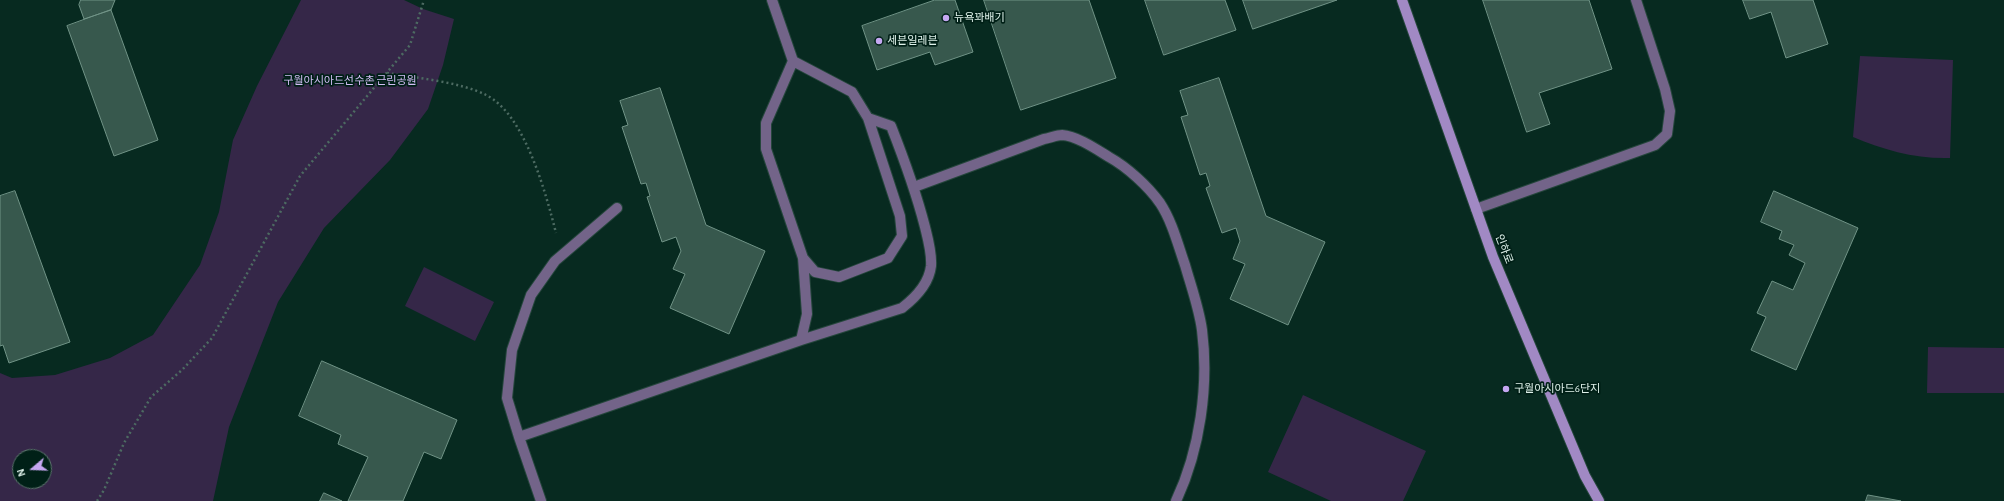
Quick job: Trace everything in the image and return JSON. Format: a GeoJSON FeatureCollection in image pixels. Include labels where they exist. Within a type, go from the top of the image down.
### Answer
{"type":"FeatureCollection","features":[{"type":"Feature","properties":{"kind":"main road","name":"인하로"},"geometry":{"type":"LineString","coordinates":[[1402,0],[1493,257],[1585,476],[1599,501]]}},
{"type":"Feature","properties":{"kind":"street"},"geometry":{"type":"LineString","coordinates":[[772,0],[793,61],[766,123],[766,149],[803,258],[807,314],[801,340]]}},
{"type":"Feature","properties":{"kind":"street"},"geometry":{"type":"LineString","coordinates":[[1476,210],[1655,145],[1667,134],[1670,111],[1665,89],[1636,0]]}},
{"type":"Feature","properties":{"kind":"street"},"geometry":{"type":"LineString","coordinates":[[793,61],[852,92],[868,118],[900,216],[902,236],[888,258],[839,277],[815,272],[803,258]]}},
{"type":"Feature","properties":{"kind":"street"},"geometry":{"type":"LineString","coordinates":[[519,437],[801,340],[902,308],[915,298],[926,280],[931,266],[930,246],[914,187],[891,126],[868,118]]}},
{"type":"Feature","properties":{"kind":"street"},"geometry":{"type":"LineString","coordinates":[[914,187],[1044,139],[1062,135],[1086,143],[1115,160],[1143,184],[1160,203],[1173,232],[1194,296],[1202,329],[1204,359],[1203,394],[1198,434],[1186,479],[1176,501]]}},
{"type":"Feature","properties":{"kind":"street"},"geometry":{"type":"LineString","coordinates":[[541,501],[507,398],[512,350],[531,295],[555,261],[617,208]]}},
{"type":"Feature","properties":{"kind":"path"},"geometry":{"type":"LineString","coordinates":[[97,501],[104,490],[124,443],[151,397],[182,370],[212,338],[300,176],[410,45],[424,0]]}},
{"type":"Feature","properties":{"kind":"path"},"geometry":{"type":"LineString","coordinates":[[388,73],[461,87],[486,95],[503,109],[517,128],[538,169],[562,255]]}},
{"type":"Feature","properties":{"kind":"green space","name":"구월아시아드선수촌 근린공원"},"geometry":{"type":"Polygon","coordinates":[[[301,0],[404,0],[423,9],[454,19],[443,65],[428,109],[390,160],[324,228],[278,302],[229,427],[213,501],[0,501],[0,373],[12,378],[55,375],[110,358],[153,335],[200,265],[219,212],[233,140],[257,86],[301,0]]]}},
{"type":"Feature","properties":{"kind":"green space"},"geometry":{"type":"Polygon","coordinates":[[[1860,56],[1953,60],[1950,158],[1924,157],[1900,153],[1853,137],[1860,56]]]}},
{"type":"Feature","properties":{"kind":"green space"},"geometry":{"type":"Polygon","coordinates":[[[424,267],[494,302],[475,341],[405,306],[424,267]]]}},
{"type":"Feature","properties":{"kind":"green space"},"geometry":{"type":"Polygon","coordinates":[[[1928,347],[2004,348],[2004,393],[1927,393],[1928,347]]]}},
{"type":"Feature","properties":{"kind":"green space"},"geometry":{"type":"Polygon","coordinates":[[[1303,395],[1426,451],[1403,501],[1331,501],[1268,472],[1303,395]]]}},
{"type":"Feature","properties":{"kind":"building"},"geometry":{"type":"Polygon","coordinates":[[[81,0],[115,0],[111,10],[84,19],[79,5],[81,0]]]}},
{"type":"Feature","properties":{"kind":"building"},"geometry":{"type":"Polygon","coordinates":[[[935,0],[955,0],[973,52],[935,65],[930,52],[877,70],[862,26],[935,0]]]}},
{"type":"Feature","properties":{"kind":"building"},"geometry":{"type":"Polygon","coordinates":[[[984,0],[1089,0],[1116,78],[1021,110],[984,0]]]}},
{"type":"Feature","properties":{"kind":"building"},"geometry":{"type":"Polygon","coordinates":[[[1145,0],[1225,0],[1236,30],[1164,55],[1145,0]]]}},
{"type":"Feature","properties":{"kind":"building"},"geometry":{"type":"Polygon","coordinates":[[[1243,0],[1337,0],[1253,29],[1243,0]]]}},
{"type":"Feature","properties":{"kind":"building"},"geometry":{"type":"Polygon","coordinates":[[[1483,0],[1589,0],[1612,69],[1539,93],[1550,124],[1527,132],[1483,0]]]}},
{"type":"Feature","properties":{"kind":"building"},"geometry":{"type":"Polygon","coordinates":[[[1743,0],[1813,0],[1828,44],[1786,58],[1771,12],[1750,19],[1743,0]]]}},
{"type":"Feature","properties":{"kind":"building"},"geometry":{"type":"Polygon","coordinates":[[[111,10],[158,140],[114,156],[67,26],[111,10]]]}},
{"type":"Feature","properties":{"kind":"building"},"geometry":{"type":"Polygon","coordinates":[[[1219,78],[1266,216],[1325,242],[1288,325],[1230,299],[1245,264],[1233,259],[1240,241],[1236,228],[1222,233],[1206,188],[1210,186],[1206,173],[1200,175],[1181,117],[1188,115],[1180,91],[1219,78]]]}},
{"type":"Feature","properties":{"kind":"building"},"geometry":{"type":"Polygon","coordinates":[[[660,88],[706,225],[765,251],[729,334],[670,308],[685,274],[673,269],[681,251],[676,237],[662,242],[647,197],[650,196],[646,183],[641,184],[622,127],[628,125],[620,101],[660,88]]]}},
{"type":"Feature","properties":{"kind":"building"},"geometry":{"type":"Polygon","coordinates":[[[15,191],[70,342],[9,363],[3,345],[0,346],[0,196],[15,191]]]}},
{"type":"Feature","properties":{"kind":"building"},"geometry":{"type":"Polygon","coordinates":[[[1774,191],[1858,228],[1796,370],[1751,350],[1766,317],[1757,313],[1772,281],[1793,290],[1805,263],[1789,255],[1794,245],[1779,239],[1782,231],[1761,222],[1774,191]]]}},
{"type":"Feature","properties":{"kind":"building"},"geometry":{"type":"Polygon","coordinates":[[[322,361],[457,420],[441,459],[424,452],[403,501],[348,501],[368,457],[338,444],[341,435],[299,416],[322,361]]]}},
{"type":"Feature","properties":{"kind":"building"},"geometry":{"type":"Polygon","coordinates":[[[324,493],[342,501],[320,501],[324,493]]]}},
{"type":"Feature","properties":{"kind":"building"},"geometry":{"type":"Polygon","coordinates":[[[1868,495],[1901,501],[1866,501],[1868,495]]]}},
{"type":"Feature","properties":{"kind":"place","name":"뉴욕꽈배기"},"geometry":{"type":"Point","coordinates":[946,18]}},
{"type":"Feature","properties":{"kind":"place","name":"세븐일레븐"},"geometry":{"type":"Point","coordinates":[879,41]}},
{"type":"Feature","properties":{"kind":"place","name":"구월아시아드6단지"},"geometry":{"type":"Point","coordinates":[1506,389]}}]}
